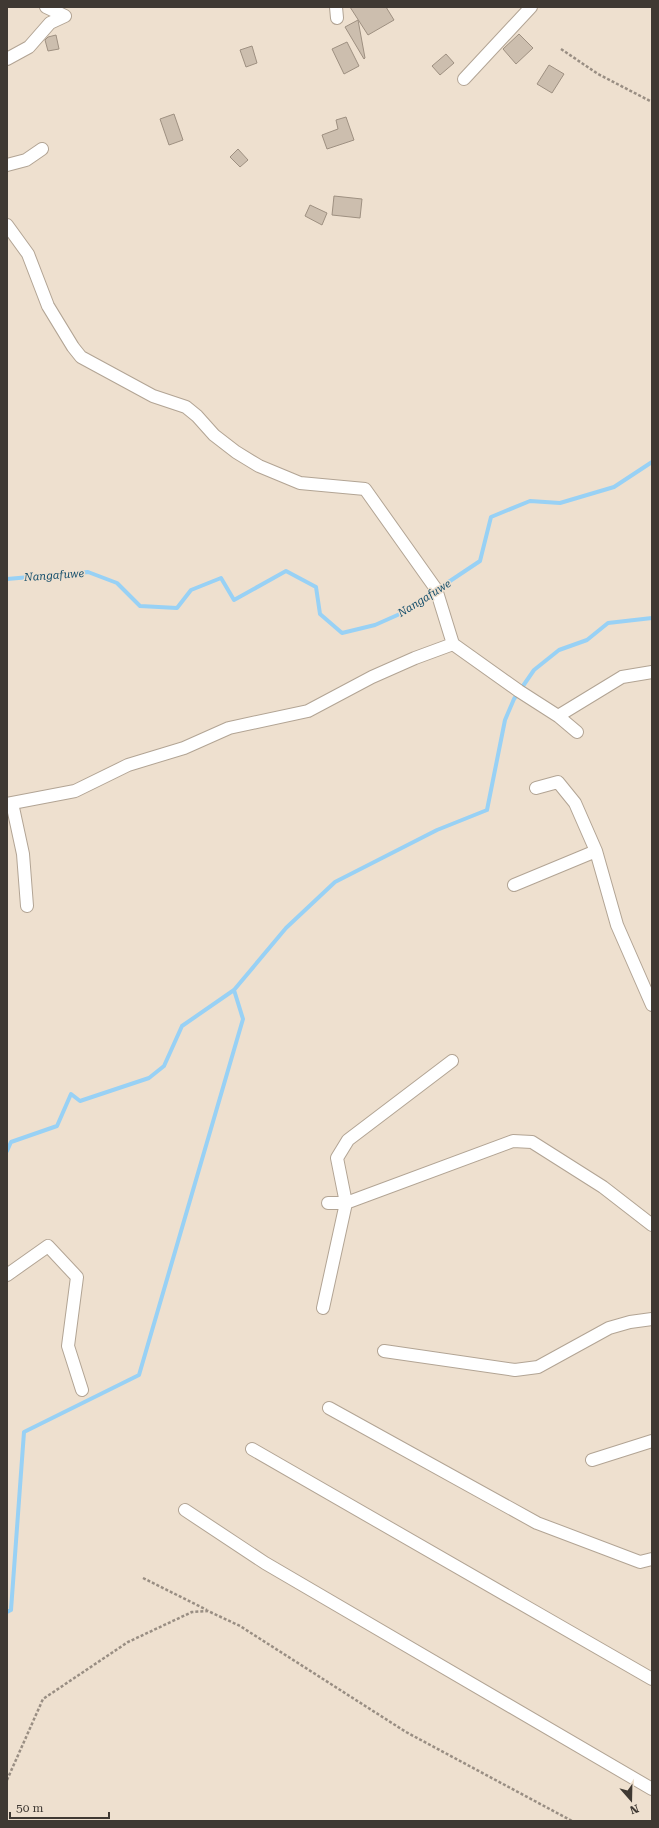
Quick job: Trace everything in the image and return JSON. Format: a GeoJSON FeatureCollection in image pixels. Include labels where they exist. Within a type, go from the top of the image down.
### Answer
{"type":"FeatureCollection","features":[{"type":"Feature","properties":{"kind":"street"},"geometry":{"type":"LineString","coordinates":[[7,59],[29,48],[50,23],[65,16],[46,7]]}},
{"type":"Feature","properties":{"kind":"street"},"geometry":{"type":"LineString","coordinates":[[464,79],[531,7]]}},
{"type":"Feature","properties":{"kind":"street"},"geometry":{"type":"LineString","coordinates":[[7,165],[26,160],[42,149]]}},
{"type":"Feature","properties":{"kind":"street"},"geometry":{"type":"LineString","coordinates":[[7,225],[28,254],[48,306],[73,348],[82,357],[153,396],[186,407],[197,416],[214,436],[259,466],[300,483],[365,489],[436,589],[453,644],[519,691],[558,716],[576,732]]}},
{"type":"Feature","properties":{"kind":"street"},"geometry":{"type":"LineString","coordinates":[[27,906],[22,854],[10,804],[75,791],[128,765],[184,748],[229,728],[308,711],[372,677],[415,658],[453,644]]}},
{"type":"Feature","properties":{"kind":"street"},"geometry":{"type":"LineString","coordinates":[[558,716],[622,677],[652,672]]}},
{"type":"Feature","properties":{"kind":"street"},"geometry":{"type":"LineString","coordinates":[[536,788],[558,782],[575,803],[596,851],[617,925],[652,1004]]}},
{"type":"Feature","properties":{"kind":"street"},"geometry":{"type":"LineString","coordinates":[[514,885],[596,851]]}},
{"type":"Feature","properties":{"kind":"street"},"geometry":{"type":"LineString","coordinates":[[323,1308],[346,1203],[337,1158],[348,1140],[452,1061]]}},
{"type":"Feature","properties":{"kind":"street"},"geometry":{"type":"LineString","coordinates":[[328,1203],[346,1203],[513,1141],[532,1142],[603,1187],[652,1225]]}},
{"type":"Feature","properties":{"kind":"street"},"geometry":{"type":"LineString","coordinates":[[7,1275],[48,1246],[77,1277],[68,1346],[82,1390]]}},
{"type":"Feature","properties":{"kind":"street"},"geometry":{"type":"LineString","coordinates":[[384,1351],[515,1370],[538,1367],[609,1328],[630,1322],[652,1319]]}},
{"type":"Feature","properties":{"kind":"street"},"geometry":{"type":"LineString","coordinates":[[329,1408],[537,1523],[640,1562],[652,1559]]}},
{"type":"Feature","properties":{"kind":"street"},"geometry":{"type":"LineString","coordinates":[[592,1460],[652,1441]]}},
{"type":"Feature","properties":{"kind":"street"},"geometry":{"type":"LineString","coordinates":[[252,1449],[652,1679]]}},
{"type":"Feature","properties":{"kind":"street"},"geometry":{"type":"LineString","coordinates":[[185,1510],[266,1563],[652,1789]]}},
{"type":"Feature","properties":{"kind":"path"},"geometry":{"type":"LineString","coordinates":[[561,48],[598,74],[652,102]]}},
{"type":"Feature","properties":{"kind":"path"},"geometry":{"type":"LineString","coordinates":[[143,1578],[240,1626],[406,1732],[572,1821]]}},
{"type":"Feature","properties":{"kind":"path"},"geometry":{"type":"LineString","coordinates":[[7,1780],[43,1699],[128,1642],[192,1612],[208,1611]]}},
{"type":"Feature","properties":{"kind":"building"},"geometry":{"type":"Polygon","coordinates":[[[350,7],[386,7],[394,20],[368,35],[350,7]]]}},
{"type":"Feature","properties":{"kind":"building"},"geometry":{"type":"Polygon","coordinates":[[[358,20],[365,58],[364,59],[345,27],[358,20]]]}},
{"type":"Feature","properties":{"kind":"building"},"geometry":{"type":"Polygon","coordinates":[[[519,34],[533,48],[516,64],[503,49],[519,34]]]}},
{"type":"Feature","properties":{"kind":"building"},"geometry":{"type":"Polygon","coordinates":[[[56,35],[59,49],[48,51],[45,40],[48,37],[56,35]]]}},
{"type":"Feature","properties":{"kind":"building"},"geometry":{"type":"Polygon","coordinates":[[[347,42],[359,66],[344,74],[332,49],[347,42]]]}},
{"type":"Feature","properties":{"kind":"building"},"geometry":{"type":"Polygon","coordinates":[[[252,46],[257,63],[246,67],[240,50],[252,46]]]}},
{"type":"Feature","properties":{"kind":"building"},"geometry":{"type":"Polygon","coordinates":[[[446,54],[454,63],[440,75],[432,66],[446,54]]]}},
{"type":"Feature","properties":{"kind":"building"},"geometry":{"type":"Polygon","coordinates":[[[549,65],[564,74],[552,93],[537,84],[549,65]]]}},
{"type":"Feature","properties":{"kind":"building"},"geometry":{"type":"Polygon","coordinates":[[[174,114],[183,140],[169,145],[160,119],[174,114]]]}},
{"type":"Feature","properties":{"kind":"building"},"geometry":{"type":"Polygon","coordinates":[[[346,117],[354,140],[327,149],[322,135],[338,129],[336,120],[346,117]]]}},
{"type":"Feature","properties":{"kind":"building"},"geometry":{"type":"Polygon","coordinates":[[[238,149],[248,160],[240,167],[230,157],[238,149]]]}},
{"type":"Feature","properties":{"kind":"building"},"geometry":{"type":"Polygon","coordinates":[[[334,196],[362,199],[360,218],[332,215],[334,196]]]}},
{"type":"Feature","properties":{"kind":"building"},"geometry":{"type":"Polygon","coordinates":[[[310,205],[327,213],[322,225],[305,216],[310,205]]]}},
{"type":"Feature","properties":{"kind":"waterway","name":"Nangafuwe"},"geometry":{"type":"LineString","coordinates":[[7,579],[88,572],[117,583],[140,606],[177,608],[191,590],[221,578],[234,600],[286,571],[316,587],[320,614],[342,633],[375,625],[402,613],[480,561],[491,517],[530,501],[560,503],[614,487],[652,462]]}},
{"type":"Feature","properties":{"kind":"waterway"},"geometry":{"type":"LineString","coordinates":[[7,1151],[11,1142],[57,1126],[71,1094],[80,1101],[149,1078],[164,1066],[182,1026],[234,990],[286,928],[335,882],[437,830],[487,810],[505,720],[514,699],[534,670],[559,650],[587,640],[608,623],[652,618]]}},
{"type":"Feature","properties":{"kind":"waterway"},"geometry":{"type":"LineString","coordinates":[[7,1612],[11,1610],[24,1432],[139,1375],[243,1019],[234,990]]}}]}
